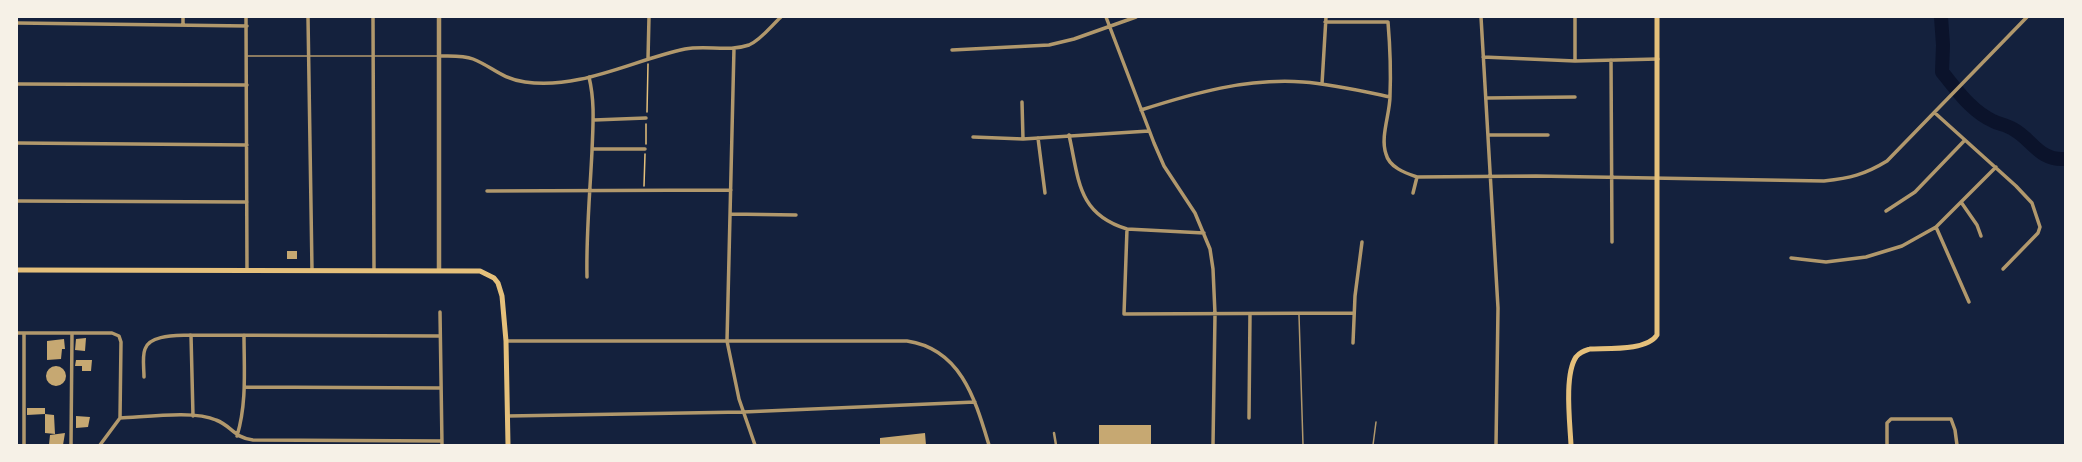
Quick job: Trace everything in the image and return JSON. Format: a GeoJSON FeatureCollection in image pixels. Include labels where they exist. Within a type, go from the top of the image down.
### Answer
{"type":"FeatureCollection","features":[{"type":"Feature","properties":{"kind":"main road"},"geometry":{"type":"LineString","coordinates":[[1571,445],[1570,373],[1577,356],[1590,349],[1640,346],[1654,340],[1657,336],[1657,17]]}},
{"type":"Feature","properties":{"kind":"main road"},"geometry":{"type":"LineString","coordinates":[[17,270],[480,271],[494,278],[498,283],[502,296],[506,341],[508,445]]}},
{"type":"Feature","properties":{"kind":"street"},"geometry":{"type":"LineString","coordinates":[[183,17],[183,25]]}},
{"type":"Feature","properties":{"kind":"street"},"geometry":{"type":"LineString","coordinates":[[246,17],[247,270]]}},
{"type":"Feature","properties":{"kind":"street"},"geometry":{"type":"LineString","coordinates":[[308,17],[312,270]]}},
{"type":"Feature","properties":{"kind":"street"},"geometry":{"type":"LineString","coordinates":[[373,17],[374,270]]}},
{"type":"Feature","properties":{"kind":"street"},"geometry":{"type":"LineString","coordinates":[[439,17],[439,270]]}},
{"type":"Feature","properties":{"kind":"street"},"geometry":{"type":"LineString","coordinates":[[648,59],[649,17]]}},
{"type":"Feature","properties":{"kind":"street"},"geometry":{"type":"LineString","coordinates":[[440,56],[473,59],[500,75],[526,82],[553,83],[589,77],[686,49],[734,48],[751,44],[781,17]]}},
{"type":"Feature","properties":{"kind":"street"},"geometry":{"type":"LineString","coordinates":[[1106,17],[1149,132],[1164,166],[1189,203],[1210,249],[1214,269],[1215,314],[1214,445]]}},
{"type":"Feature","properties":{"kind":"street"},"geometry":{"type":"LineString","coordinates":[[952,50],[1049,45],[1069,41],[1136,17]]}},
{"type":"Feature","properties":{"kind":"street"},"geometry":{"type":"LineString","coordinates":[[1322,84],[1326,17]]}},
{"type":"Feature","properties":{"kind":"street"},"geometry":{"type":"LineString","coordinates":[[1481,17],[1487,98],[1498,308],[1496,445]]}},
{"type":"Feature","properties":{"kind":"street"},"geometry":{"type":"LineString","coordinates":[[1575,17],[1575,60]]}},
{"type":"Feature","properties":{"kind":"street"},"geometry":{"type":"LineString","coordinates":[[1325,22],[1388,22],[1390,97],[1385,153],[1391,164],[1398,169],[1417,177],[1657,178],[1824,181],[1868,173],[1887,161],[2027,17]]}},
{"type":"Feature","properties":{"kind":"street"},"geometry":{"type":"LineString","coordinates":[[17,23],[246,26]]}},
{"type":"Feature","properties":{"kind":"street"},"geometry":{"type":"LineString","coordinates":[[734,48],[727,341],[732,373],[743,412],[755,445]]}},
{"type":"Feature","properties":{"kind":"street"},"geometry":{"type":"LineString","coordinates":[[1483,57],[1575,60],[1658,59]]}},
{"type":"Feature","properties":{"kind":"street"},"geometry":{"type":"LineString","coordinates":[[1611,60],[1612,242]]}},
{"type":"Feature","properties":{"kind":"street"},"geometry":{"type":"LineString","coordinates":[[587,277],[586,248],[591,190],[594,120],[593,94],[589,77]]}},
{"type":"Feature","properties":{"kind":"street"},"geometry":{"type":"LineString","coordinates":[[1141,110],[1223,86],[1286,81],[1322,84],[1390,97]]}},
{"type":"Feature","properties":{"kind":"street"},"geometry":{"type":"LineString","coordinates":[[17,84],[247,85]]}},
{"type":"Feature","properties":{"kind":"street"},"geometry":{"type":"LineString","coordinates":[[1487,98],[1575,97]]}},
{"type":"Feature","properties":{"kind":"street"},"geometry":{"type":"LineString","coordinates":[[1022,102],[1023,139]]}},
{"type":"Feature","properties":{"kind":"street"},"geometry":{"type":"LineString","coordinates":[[1936,111],[2032,202],[2040,227],[2038,233],[2003,269]]}},
{"type":"Feature","properties":{"kind":"street"},"geometry":{"type":"LineString","coordinates":[[594,120],[646,118]]}},
{"type":"Feature","properties":{"kind":"street"},"geometry":{"type":"LineString","coordinates":[[973,137],[1023,139],[1069,135],[1149,132]]}},
{"type":"Feature","properties":{"kind":"street"},"geometry":{"type":"LineString","coordinates":[[1489,135],[1548,134]]}},
{"type":"Feature","properties":{"kind":"street"},"geometry":{"type":"LineString","coordinates":[[1069,135],[1082,193],[1088,205],[1098,215],[1115,226],[1127,229],[1204,233]]}},
{"type":"Feature","properties":{"kind":"street"},"geometry":{"type":"LineString","coordinates":[[1038,138],[1045,193]]}},
{"type":"Feature","properties":{"kind":"street"},"geometry":{"type":"LineString","coordinates":[[1886,211],[1915,192],[1965,140]]}},
{"type":"Feature","properties":{"kind":"street"},"geometry":{"type":"LineString","coordinates":[[17,143],[247,145]]}},
{"type":"Feature","properties":{"kind":"street"},"geometry":{"type":"LineString","coordinates":[[592,150],[645,150]]}},
{"type":"Feature","properties":{"kind":"street"},"geometry":{"type":"LineString","coordinates":[[1791,258],[1826,262],[1866,257],[1902,246],[1936,227],[1996,167]]}},
{"type":"Feature","properties":{"kind":"street"},"geometry":{"type":"LineString","coordinates":[[1414,193],[1417,177]]}},
{"type":"Feature","properties":{"kind":"street"},"geometry":{"type":"LineString","coordinates":[[486,191],[731,190]]}},
{"type":"Feature","properties":{"kind":"street"},"geometry":{"type":"LineString","coordinates":[[17,201],[247,202]]}},
{"type":"Feature","properties":{"kind":"street"},"geometry":{"type":"LineString","coordinates":[[1961,202],[1976,225],[1981,236]]}},
{"type":"Feature","properties":{"kind":"street"},"geometry":{"type":"LineString","coordinates":[[730,214],[796,215]]}},
{"type":"Feature","properties":{"kind":"street"},"geometry":{"type":"LineString","coordinates":[[1936,227],[1970,302]]}},
{"type":"Feature","properties":{"kind":"street"},"geometry":{"type":"LineString","coordinates":[[1127,229],[1124,314],[1354,313]]}},
{"type":"Feature","properties":{"kind":"street"},"geometry":{"type":"LineString","coordinates":[[1353,343],[1354,313],[1362,242]]}},
{"type":"Feature","properties":{"kind":"street"},"geometry":{"type":"LineString","coordinates":[[120,418],[193,416],[216,419],[237,436],[244,439],[442,443],[440,312]]}},
{"type":"Feature","properties":{"kind":"street"},"geometry":{"type":"LineString","coordinates":[[1249,418],[1250,314]]}},
{"type":"Feature","properties":{"kind":"street"},"geometry":{"type":"LineString","coordinates":[[17,333],[112,333],[119,336],[121,342],[120,418],[100,445]]}},
{"type":"Feature","properties":{"kind":"street"},"geometry":{"type":"LineString","coordinates":[[24,333],[24,445]]}},
{"type":"Feature","properties":{"kind":"street"},"geometry":{"type":"LineString","coordinates":[[71,445],[72,333]]}},
{"type":"Feature","properties":{"kind":"street"},"geometry":{"type":"LineString","coordinates":[[144,377],[145,348],[149,343],[160,338],[244,335],[440,336]]}},
{"type":"Feature","properties":{"kind":"street"},"geometry":{"type":"LineString","coordinates":[[237,436],[242,416],[245,388],[244,335]]}},
{"type":"Feature","properties":{"kind":"street"},"geometry":{"type":"LineString","coordinates":[[191,336],[193,416]]}},
{"type":"Feature","properties":{"kind":"street"},"geometry":{"type":"LineString","coordinates":[[506,341],[907,341],[920,343],[938,351],[952,363],[962,376],[975,402],[989,445]]}},
{"type":"Feature","properties":{"kind":"street"},"geometry":{"type":"LineString","coordinates":[[245,388],[441,388]]}},
{"type":"Feature","properties":{"kind":"street"},"geometry":{"type":"LineString","coordinates":[[508,416],[743,412],[975,402]]}},
{"type":"Feature","properties":{"kind":"street"},"geometry":{"type":"LineString","coordinates":[[1887,445],[1887,423],[1891,419],[1925,418],[1952,419],[1957,445]]}},
{"type":"Feature","properties":{"kind":"street"},"geometry":{"type":"LineString","coordinates":[[1054,433],[1056,445]]}},
{"type":"Feature","properties":{"kind":"lane"},"geometry":{"type":"LineString","coordinates":[[246,56],[440,56]]}},
{"type":"Feature","properties":{"kind":"lane"},"geometry":{"type":"LineString","coordinates":[[1299,313],[1303,445]]}},
{"type":"Feature","properties":{"kind":"lane"},"geometry":{"type":"LineString","coordinates":[[1373,445],[1376,422]]}},
{"type":"Feature","properties":{"kind":"path"},"geometry":{"type":"LineString","coordinates":[[644,190],[648,59]]}},
{"type":"Feature","properties":{"kind":"building"},"geometry":{"type":"Polygon","coordinates":[[[287,251],[297,251],[297,259],[287,259],[287,251]]]}},
{"type":"Feature","properties":{"kind":"building"},"geometry":{"type":"Polygon","coordinates":[[[86,338],[85,351],[75,350],[76,339],[86,338]]]}},
{"type":"Feature","properties":{"kind":"building"},"geometry":{"type":"Polygon","coordinates":[[[64,339],[65,349],[62,349],[61,359],[47,360],[47,341],[64,339]]]}},
{"type":"Feature","properties":{"kind":"building"},"geometry":{"type":"Polygon","coordinates":[[[76,360],[92,360],[91,371],[82,371],[82,366],[75,366],[76,360]]]}},
{"type":"Feature","properties":{"kind":"building"},"geometry":{"type":"Polygon","coordinates":[[[56,366],[63,369],[66,376],[63,383],[56,386],[49,383],[46,376],[49,369],[56,366]]]}},
{"type":"Feature","properties":{"kind":"building"},"geometry":{"type":"Polygon","coordinates":[[[27,408],[45,408],[45,414],[27,415],[27,408]]]}},
{"type":"Feature","properties":{"kind":"building"},"geometry":{"type":"Polygon","coordinates":[[[45,414],[54,415],[55,434],[45,433],[45,414]]]}},
{"type":"Feature","properties":{"kind":"building"},"geometry":{"type":"Polygon","coordinates":[[[76,416],[90,417],[88,427],[76,428],[76,416]]]}},
{"type":"Feature","properties":{"kind":"building"},"geometry":{"type":"Polygon","coordinates":[[[1099,425],[1151,425],[1151,445],[1099,445],[1099,425]]]}},
{"type":"Feature","properties":{"kind":"building"},"geometry":{"type":"Polygon","coordinates":[[[65,433],[63,445],[49,445],[50,435],[65,433]]]}},
{"type":"Feature","properties":{"kind":"building"},"geometry":{"type":"Polygon","coordinates":[[[925,433],[926,445],[880,445],[880,438],[925,433]]]}},
{"type":"Feature","properties":{"kind":"waterway"},"geometry":{"type":"LineString","coordinates":[[1941,17],[1943,45],[1942,72],[1959,93],[1978,112],[1985,117],[2008,126],[2020,133],[2042,153],[2056,159],[2065,159]]}}]}
